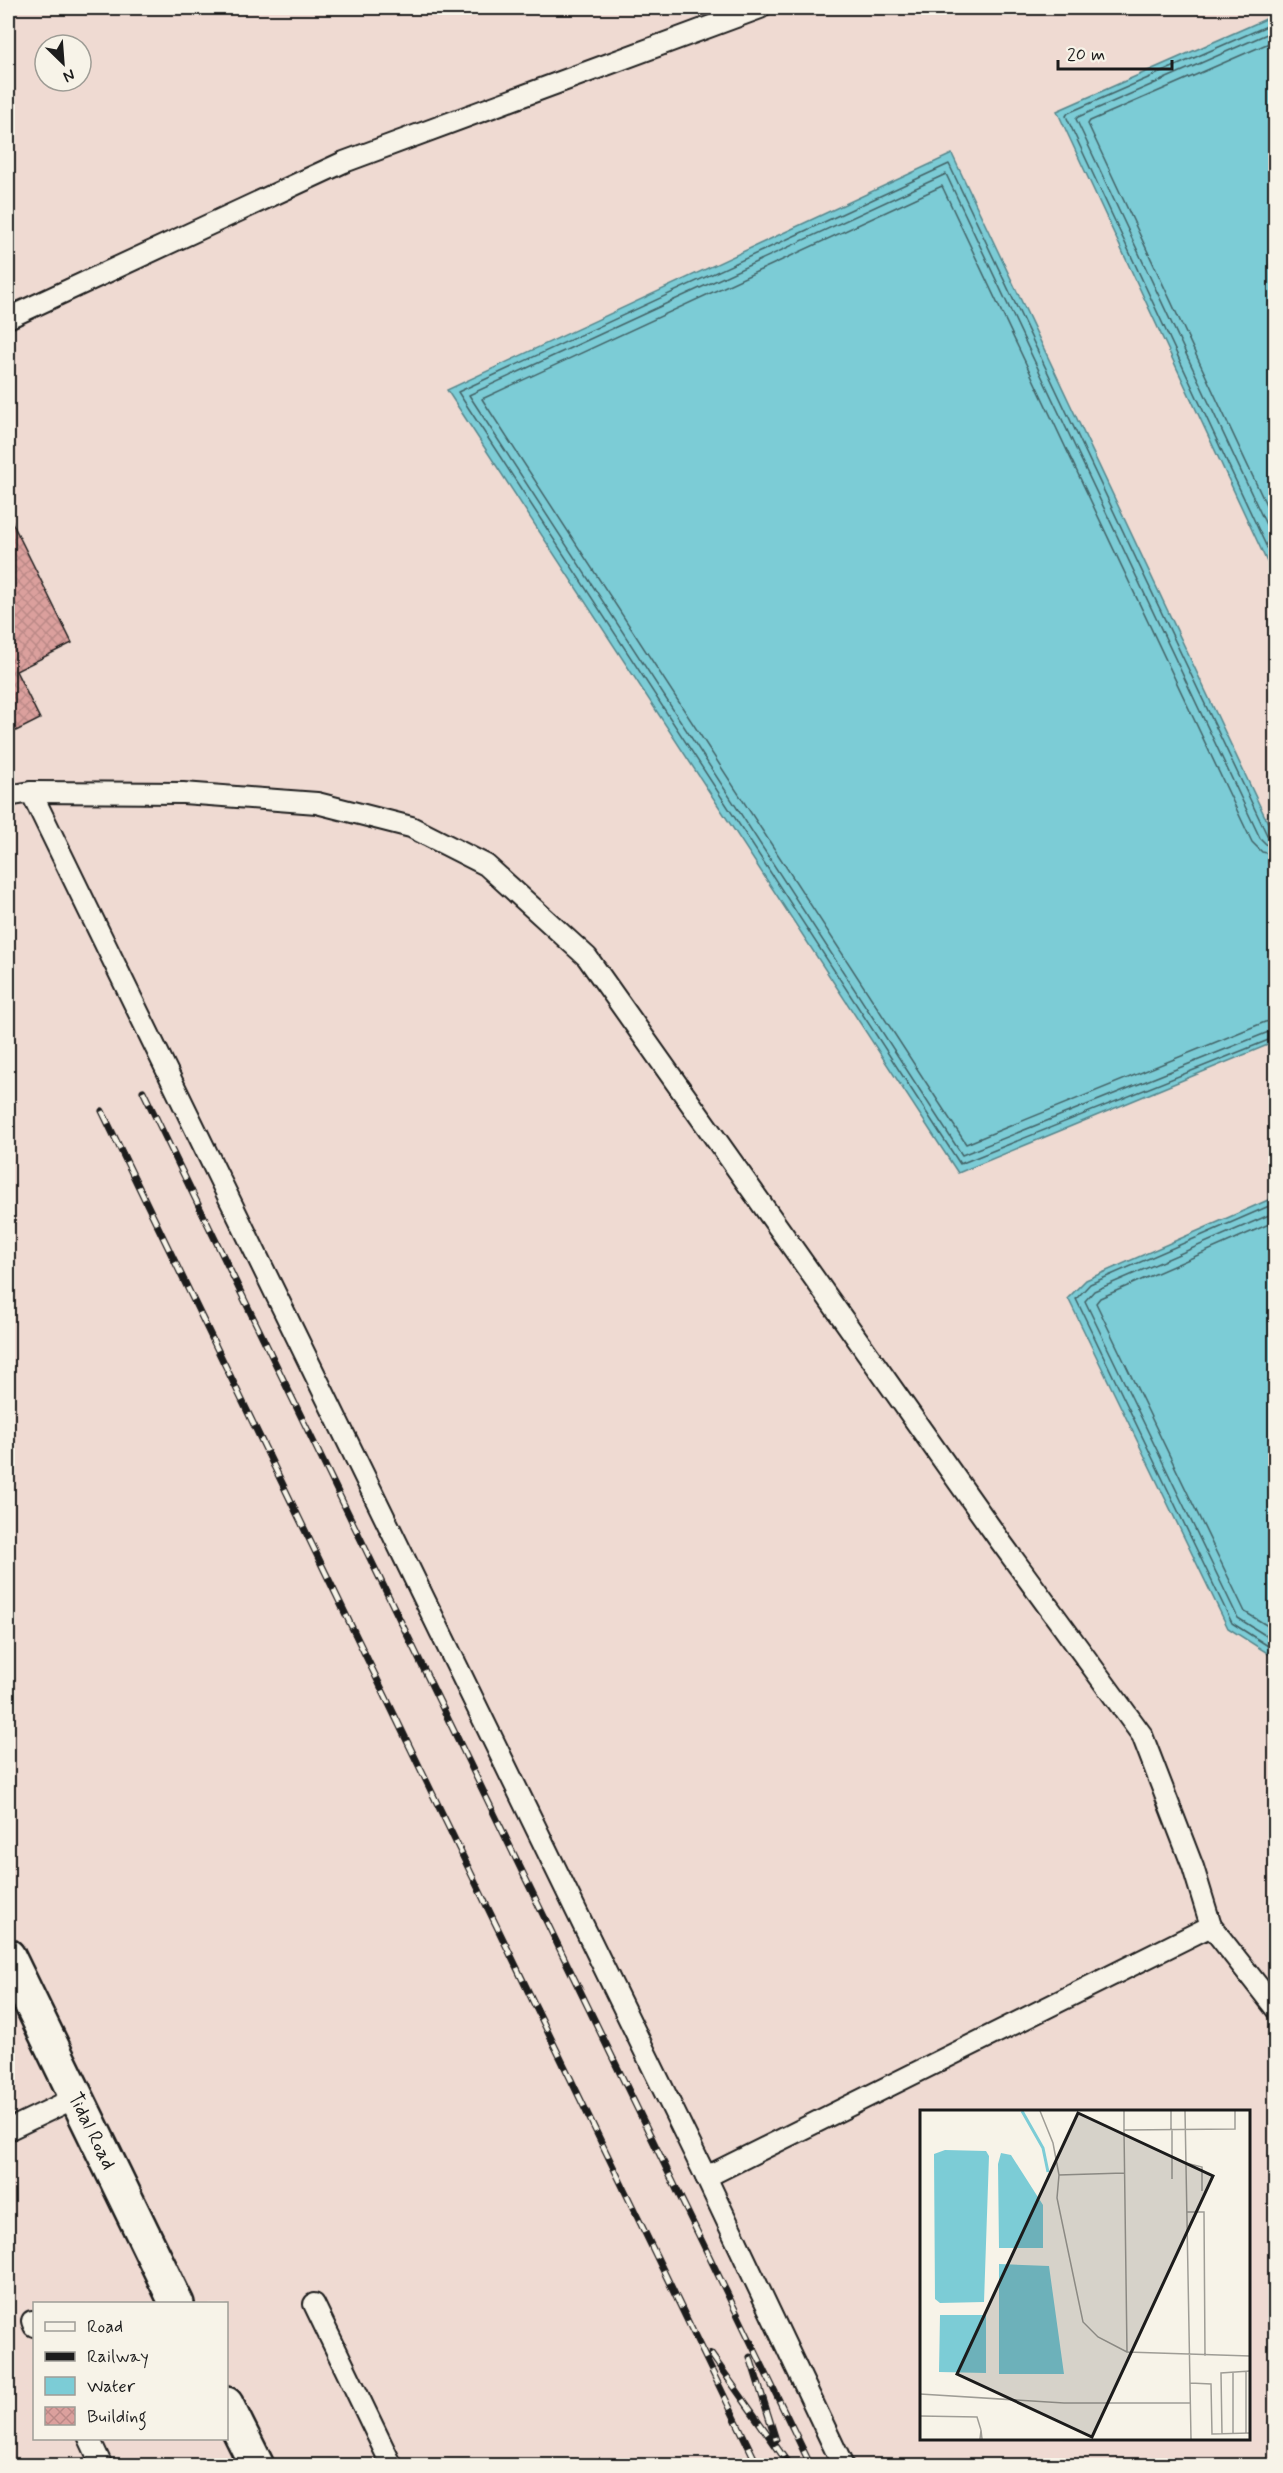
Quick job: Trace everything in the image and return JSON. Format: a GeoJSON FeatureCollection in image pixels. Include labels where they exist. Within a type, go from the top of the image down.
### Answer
{"type":"FeatureCollection","features":[{"type":"Feature","properties":{"kind":"street","name":"Tidal Road"},"geometry":{"type":"LineString","coordinates":[[8,1956],[176,2302]]}},
{"type":"Feature","properties":{"kind":"street"},"geometry":{"type":"LineString","coordinates":[[228,2408],[257,2466]]}},
{"type":"Feature","properties":{"kind":"lane"},"geometry":{"type":"LineString","coordinates":[[8,318],[344,162],[760,8]]}},
{"type":"Feature","properties":{"kind":"lane"},"geometry":{"type":"LineString","coordinates":[[31,792],[706,2177],[843,2466]]}},
{"type":"Feature","properties":{"kind":"lane"},"geometry":{"type":"LineString","coordinates":[[8,796],[31,792],[183,794],[317,803],[411,827],[486,865],[587,957],[992,1528],[1143,1735],[1193,1867],[1211,1926],[1275,2009]]}},
{"type":"Feature","properties":{"kind":"lane"},"geometry":{"type":"LineString","coordinates":[[706,2177],[1211,1926]]}},
{"type":"Feature","properties":{"kind":"lane"},"geometry":{"type":"LineString","coordinates":[[8,2130],[77,2097]]}},
{"type":"Feature","properties":{"kind":"lane"},"geometry":{"type":"LineString","coordinates":[[314,2304],[392,2466]]}},
{"type":"Feature","properties":{"kind":"lane"},"geometry":{"type":"LineString","coordinates":[[89,2440],[102,2466]]}},
{"type":"Feature","properties":{"kind":"shaded area"},"geometry":{"type":"Polygon","coordinates":[[[8,8],[1275,8],[1275,2465],[8,2466],[8,8]]]}},
{"type":"Feature","properties":{"kind":"water"},"geometry":{"type":"Polygon","coordinates":[[[1275,15],[1276,559],[1267,562],[1057,111],[1275,15]]]}},
{"type":"Feature","properties":{"kind":"water"},"geometry":{"type":"Polygon","coordinates":[[[952,154],[1275,838],[1275,1042],[958,1173],[447,390],[952,154]]]}},
{"type":"Feature","properties":{"kind":"water"},"geometry":{"type":"Polygon","coordinates":[[[1275,1197],[1275,1658],[1228,1628],[1068,1298],[1086,1280],[1275,1197]]]}},
{"type":"Feature","properties":{"kind":"building"},"geometry":{"type":"Polygon","coordinates":[[[8,514],[72,643],[16,671],[40,719],[8,735],[8,514]]]}},
{"type":"Feature","properties":{"kind":"railway"},"geometry":{"type":"LineString","coordinates":[[143,1091],[811,2466]]}},
{"type":"Feature","properties":{"kind":"railway"},"geometry":{"type":"LineString","coordinates":[[102,1111],[758,2466]]}},
{"type":"Feature","properties":{"kind":"railway"},"geometry":{"type":"LineString","coordinates":[[711,2354],[790,2466]]}},
{"type":"Feature","properties":{"kind":"railway"},"geometry":{"type":"LineString","coordinates":[[750,2357],[776,2440]]}}]}
